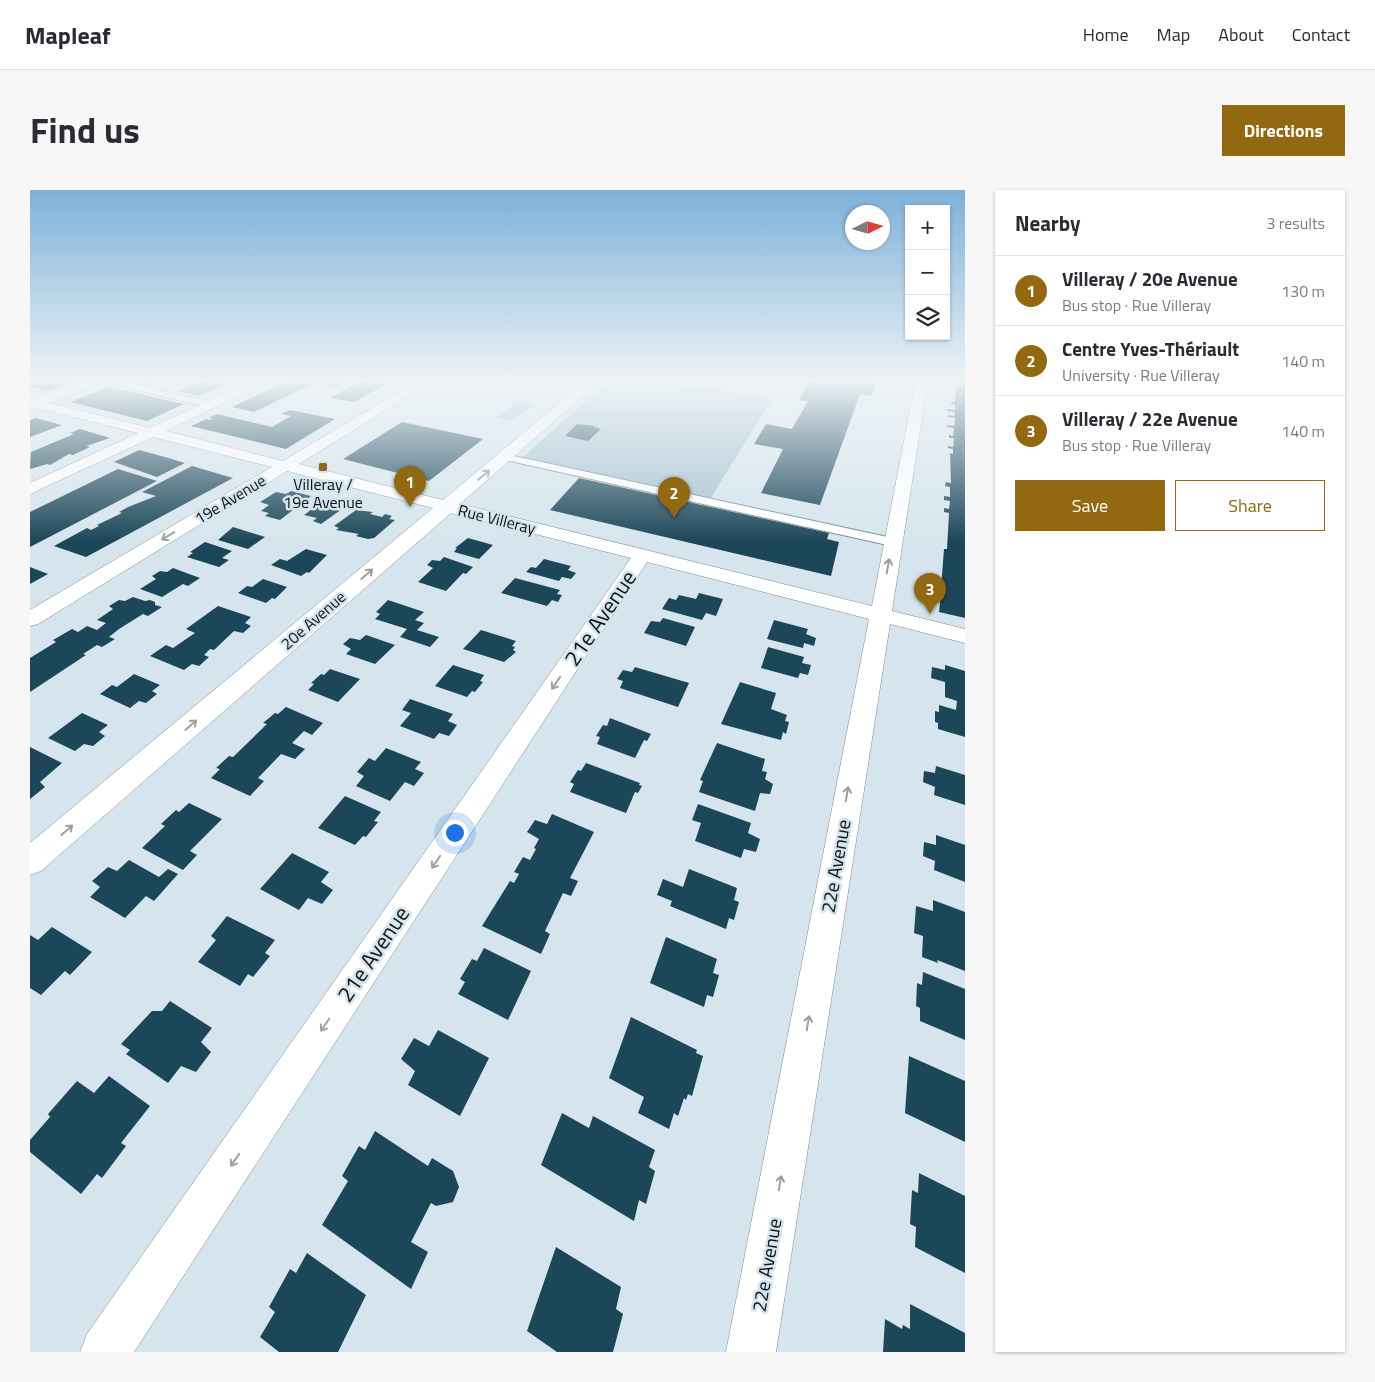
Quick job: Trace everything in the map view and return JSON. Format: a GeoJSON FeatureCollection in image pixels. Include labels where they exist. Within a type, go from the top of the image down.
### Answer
{"type":"FeatureCollection","features":[{"type":"Feature","properties":{"kind":"street"},"geometry":{"type":"LineString","coordinates":[[30,489],[150,433]]}},
{"type":"Feature","properties":{"kind":"street","name":"Rue Villeray"},"geometry":{"type":"LineString","coordinates":[[151,433],[965,636]]}},
{"type":"Feature","properties":{"kind":"street","name":"19e Avenue"},"geometry":{"type":"LineString","coordinates":[[30,618],[340,433]]}},
{"type":"Feature","properties":{"kind":"street","name":"20e Avenue"},"geometry":{"type":"LineString","coordinates":[[30,862],[533,433]]}},
{"type":"Feature","properties":{"kind":"street","name":"22e Avenue"},"geometry":{"type":"LineString","coordinates":[[751,1352],[912,433]]}},
{"type":"Feature","properties":{"kind":"street","name":"21e Avenue"},"geometry":{"type":"LineString","coordinates":[[105,1352],[642,556]]}},
{"type":"Feature","properties":{"kind":"lane"},"geometry":{"type":"LineString","coordinates":[[505,457],[892,542]]}},
{"type":"Feature","properties":{"kind":"shaded area"},"geometry":{"type":"Polygon","coordinates":[[[550,433],[751,433],[710,499],[522,458],[550,433]]]}},
{"type":"Feature","properties":{"kind":"building"},"geometry":{"type":"Polygon","coordinates":[[[30,433],[40,433],[30,437],[30,433]]]}},
{"type":"Feature","properties":{"kind":"building"},"geometry":{"type":"Polygon","coordinates":[[[71,433],[94,433],[110,438],[86,446],[90,447],[73,455],[69,454],[50,465],[47,464],[30,469],[31,452],[74,434],[71,433]]]}},
{"type":"Feature","properties":{"kind":"building"},"geometry":{"type":"Polygon","coordinates":[[[221,433],[312,433],[286,449],[221,433]]]}},
{"type":"Feature","properties":{"kind":"building"},"geometry":{"type":"Polygon","coordinates":[[[384,433],[455,433],[483,439],[429,481],[343,459],[384,433]]]}},
{"type":"Feature","properties":{"kind":"building"},"geometry":{"type":"Polygon","coordinates":[[[568,433],[596,433],[588,441],[565,436],[568,433]]]}},
{"type":"Feature","properties":{"kind":"building"},"geometry":{"type":"Polygon","coordinates":[[[760,433],[846,433],[820,505],[761,493],[783,449],[754,444],[760,433]]]}},
{"type":"Feature","properties":{"kind":"building"},"geometry":{"type":"Polygon","coordinates":[[[953,433],[965,433],[965,618],[939,612],[941,594],[938,593],[938,588],[941,588],[944,549],[947,549],[949,513],[944,512],[944,508],[949,509],[950,501],[944,500],[944,496],[950,497],[950,487],[945,486],[946,482],[951,483],[950,453],[953,454],[953,449],[948,448],[948,446],[953,447],[954,438],[949,438],[949,435],[953,436],[953,433]]]}},
{"type":"Feature","properties":{"kind":"building"},"geometry":{"type":"Polygon","coordinates":[[[139,450],[185,463],[157,477],[114,462],[139,450]]]}},
{"type":"Feature","properties":{"kind":"building"},"geometry":{"type":"Polygon","coordinates":[[[192,466],[233,478],[86,557],[54,546],[87,528],[91,530],[99,526],[97,525],[122,513],[119,512],[128,507],[156,496],[142,492],[192,466]]]}},
{"type":"Feature","properties":{"kind":"building"},"geometry":{"type":"Polygon","coordinates":[[[118,469],[157,481],[30,547],[30,512],[118,469]]]}},
{"type":"Feature","properties":{"kind":"building"},"geometry":{"type":"Polygon","coordinates":[[[579,478],[829,533],[827,539],[839,542],[831,576],[550,510],[579,478]]]}},
{"type":"Feature","properties":{"kind":"building"},"geometry":{"type":"Polygon","coordinates":[[[291,491],[311,496],[280,520],[265,516],[269,513],[261,511],[269,505],[260,502],[276,492],[286,494],[291,491]]]}},
{"type":"Feature","properties":{"kind":"building"},"geometry":{"type":"Polygon","coordinates":[[[331,502],[339,504],[336,507],[342,509],[321,524],[313,521],[317,518],[304,515],[320,503],[326,505],[331,502]]]}},
{"type":"Feature","properties":{"kind":"building"},"geometry":{"type":"Polygon","coordinates":[[[356,510],[373,512],[370,514],[382,517],[385,514],[392,516],[389,519],[395,520],[374,538],[368,539],[356,536],[359,534],[336,530],[339,528],[334,526],[356,510]]]}},
{"type":"Feature","properties":{"kind":"building"},"geometry":{"type":"Polygon","coordinates":[[[233,527],[265,537],[248,549],[218,540],[233,527]]]}},
{"type":"Feature","properties":{"kind":"building"},"geometry":{"type":"Polygon","coordinates":[[[468,538],[493,545],[479,559],[454,552],[457,548],[455,548],[468,538]]]}},
{"type":"Feature","properties":{"kind":"building"},"geometry":{"type":"Polygon","coordinates":[[[205,542],[232,551],[222,558],[229,560],[219,567],[187,557],[193,553],[190,552],[205,542]]]}},
{"type":"Feature","properties":{"kind":"building"},"geometry":{"type":"Polygon","coordinates":[[[306,549],[327,555],[309,573],[307,572],[301,576],[271,565],[280,559],[287,561],[306,549]]]}},
{"type":"Feature","properties":{"kind":"building"},"geometry":{"type":"Polygon","coordinates":[[[444,557],[473,567],[466,574],[463,573],[446,591],[418,582],[433,568],[427,565],[432,560],[440,561],[444,557]]]}},
{"type":"Feature","properties":{"kind":"building"},"geometry":{"type":"Polygon","coordinates":[[[544,559],[571,566],[568,570],[576,573],[571,579],[562,577],[559,581],[526,572],[531,567],[536,568],[544,559]]]}},
{"type":"Feature","properties":{"kind":"building"},"geometry":{"type":"Polygon","coordinates":[[[30,567],[48,574],[30,584],[30,567]]]}},
{"type":"Feature","properties":{"kind":"building"},"geometry":{"type":"Polygon","coordinates":[[[173,568],[200,578],[188,586],[183,584],[162,597],[140,589],[156,579],[152,576],[160,571],[167,572],[173,568]]]}},
{"type":"Feature","properties":{"kind":"building"},"geometry":{"type":"Polygon","coordinates":[[[515,578],[560,590],[557,594],[562,595],[558,602],[552,600],[547,606],[501,593],[515,578]]]}},
{"type":"Feature","properties":{"kind":"building"},"geometry":{"type":"Polygon","coordinates":[[[263,579],[287,587],[275,599],[272,598],[266,603],[238,593],[247,586],[252,587],[263,579]]]}},
{"type":"Feature","properties":{"kind":"building"},"geometry":{"type":"Polygon","coordinates":[[[699,593],[723,599],[716,616],[706,613],[702,620],[662,609],[669,598],[676,600],[679,595],[696,599],[699,593]]]}},
{"type":"Feature","properties":{"kind":"building"},"geometry":{"type":"Polygon","coordinates":[[[133,597],[145,601],[150,600],[155,602],[155,605],[162,607],[148,616],[143,614],[119,629],[109,637],[115,639],[102,647],[97,645],[83,654],[86,655],[30,692],[30,658],[56,642],[53,640],[72,629],[78,632],[87,626],[97,630],[106,623],[97,620],[113,609],[109,606],[119,600],[125,601],[133,597]]]}},
{"type":"Feature","properties":{"kind":"building"},"geometry":{"type":"Polygon","coordinates":[[[388,600],[424,612],[415,620],[424,623],[417,630],[439,637],[430,647],[400,637],[407,629],[375,619],[380,614],[376,612],[388,600]]]}},
{"type":"Feature","properties":{"kind":"building"},"geometry":{"type":"Polygon","coordinates":[[[218,606],[251,617],[245,623],[251,626],[243,633],[234,631],[214,650],[210,649],[204,655],[209,657],[199,666],[192,664],[184,670],[150,656],[166,645],[173,648],[195,633],[186,629],[218,606]]]}},
{"type":"Feature","properties":{"kind":"building"},"geometry":{"type":"Polygon","coordinates":[[[663,618],[695,627],[686,646],[644,633],[651,621],[660,622],[663,618]]]}},
{"type":"Feature","properties":{"kind":"building"},"geometry":{"type":"Polygon","coordinates":[[[774,620],[808,629],[806,634],[816,638],[814,646],[804,643],[803,648],[767,639],[774,620]]]}},
{"type":"Feature","properties":{"kind":"building"},"geometry":{"type":"Polygon","coordinates":[[[481,630],[516,641],[512,646],[515,647],[513,650],[516,652],[504,662],[463,649],[481,630]]]}},
{"type":"Feature","properties":{"kind":"building"},"geometry":{"type":"Polygon","coordinates":[[[366,635],[395,645],[375,664],[346,654],[351,649],[343,644],[350,638],[360,640],[366,635]]]}},
{"type":"Feature","properties":{"kind":"building"},"geometry":{"type":"Polygon","coordinates":[[[768,647],[804,657],[802,663],[811,665],[808,675],[800,673],[798,678],[761,668],[768,647]]]}},
{"type":"Feature","properties":{"kind":"building"},"geometry":{"type":"Polygon","coordinates":[[[453,665],[484,675],[480,681],[483,682],[475,692],[472,691],[467,697],[435,686],[453,665]]]}},
{"type":"Feature","properties":{"kind":"building"},"geometry":{"type":"Polygon","coordinates":[[[945,665],[965,671],[965,737],[938,729],[938,723],[935,722],[935,711],[939,712],[939,705],[956,710],[957,701],[945,697],[945,682],[931,678],[932,667],[945,670],[945,665]]]}},
{"type":"Feature","properties":{"kind":"building"},"geometry":{"type":"Polygon","coordinates":[[[635,667],[689,683],[678,707],[620,688],[623,681],[617,679],[623,670],[632,672],[635,667]]]}},
{"type":"Feature","properties":{"kind":"building"},"geometry":{"type":"Polygon","coordinates":[[[330,669],[360,679],[338,702],[308,690],[314,684],[311,683],[330,669]]]}},
{"type":"Feature","properties":{"kind":"building"},"geometry":{"type":"Polygon","coordinates":[[[134,674],[160,685],[152,691],[157,694],[146,703],[139,701],[130,708],[100,694],[112,685],[117,687],[134,674]]]}},
{"type":"Feature","properties":{"kind":"building"},"geometry":{"type":"Polygon","coordinates":[[[740,682],[776,693],[771,709],[787,715],[785,721],[789,722],[786,734],[783,732],[781,740],[721,724],[740,682]]]}},
{"type":"Feature","properties":{"kind":"building"},"geometry":{"type":"Polygon","coordinates":[[[410,699],[453,714],[448,721],[457,725],[449,736],[439,733],[434,739],[400,726],[411,713],[402,710],[410,699]]]}},
{"type":"Feature","properties":{"kind":"building"},"geometry":{"type":"Polygon","coordinates":[[[286,707],[323,723],[312,735],[304,731],[292,743],[305,749],[295,759],[281,754],[258,778],[264,781],[250,796],[211,778],[220,769],[216,768],[229,756],[233,757],[267,724],[263,723],[286,707]]]}},
{"type":"Feature","properties":{"kind":"building"},"geometry":{"type":"Polygon","coordinates":[[[82,713],[108,725],[99,732],[105,736],[93,746],[84,744],[75,751],[48,738],[82,713]]]}},
{"type":"Feature","properties":{"kind":"building"},"geometry":{"type":"Polygon","coordinates":[[[610,718],[651,734],[647,741],[644,740],[635,758],[597,744],[600,737],[596,736],[603,725],[607,726],[610,718]]]}},
{"type":"Feature","properties":{"kind":"building"},"geometry":{"type":"Polygon","coordinates":[[[717,743],[765,759],[762,771],[767,772],[765,779],[773,784],[770,794],[760,793],[755,811],[699,792],[703,781],[700,780],[717,743]]]}},
{"type":"Feature","properties":{"kind":"building"},"geometry":{"type":"Polygon","coordinates":[[[30,747],[62,763],[40,782],[45,787],[30,799],[30,747]]]}},
{"type":"Feature","properties":{"kind":"building"},"geometry":{"type":"Polygon","coordinates":[[[386,748],[421,762],[415,769],[424,773],[414,786],[405,782],[390,801],[356,786],[364,776],[357,772],[369,758],[375,761],[386,748]]]}},
{"type":"Feature","properties":{"kind":"building"},"geometry":{"type":"Polygon","coordinates":[[[586,763],[640,783],[639,785],[642,786],[638,793],[635,792],[626,813],[570,792],[574,784],[570,782],[578,770],[581,771],[586,763]]]}},
{"type":"Feature","properties":{"kind":"building"},"geometry":{"type":"Polygon","coordinates":[[[936,766],[965,775],[965,805],[934,795],[935,787],[923,782],[924,771],[935,773],[936,766]]]}},
{"type":"Feature","properties":{"kind":"building"},"geometry":{"type":"Polygon","coordinates":[[[345,796],[381,812],[374,821],[378,822],[366,837],[363,836],[355,845],[318,828],[345,796]]]}},
{"type":"Feature","properties":{"kind":"building"},"geometry":{"type":"Polygon","coordinates":[[[189,803],[222,819],[190,851],[197,855],[183,870],[142,848],[165,826],[161,824],[176,810],[179,812],[189,803]]]}},
{"type":"Feature","properties":{"kind":"building"},"geometry":{"type":"Polygon","coordinates":[[[698,804],[751,823],[748,833],[760,839],[756,852],[744,849],[741,858],[695,841],[701,823],[692,820],[698,804]]]}},
{"type":"Feature","properties":{"kind":"building"},"geometry":{"type":"Polygon","coordinates":[[[552,814],[594,832],[570,878],[578,881],[571,896],[563,893],[545,931],[550,934],[541,954],[482,926],[510,881],[514,883],[519,874],[514,872],[523,857],[530,860],[536,849],[534,848],[539,839],[527,832],[535,820],[547,824],[552,814]]]}},
{"type":"Feature","properties":{"kind":"building"},"geometry":{"type":"Polygon","coordinates":[[[936,835],[965,845],[965,882],[934,870],[935,861],[923,856],[924,842],[936,845],[936,835]]]}},
{"type":"Feature","properties":{"kind":"building"},"geometry":{"type":"Polygon","coordinates":[[[292,853],[329,872],[321,882],[333,890],[322,904],[308,898],[299,910],[260,889],[292,853]]]}},
{"type":"Feature","properties":{"kind":"building"},"geometry":{"type":"Polygon","coordinates":[[[129,860],[159,877],[168,869],[178,874],[154,901],[146,896],[125,918],[90,897],[100,887],[92,881],[108,867],[117,871],[129,860]]]}},
{"type":"Feature","properties":{"kind":"building"},"geometry":{"type":"Polygon","coordinates":[[[689,869],[737,888],[734,900],[739,902],[734,920],[729,918],[726,929],[670,906],[672,901],[657,895],[663,879],[683,887],[689,869]]]}},
{"type":"Feature","properties":{"kind":"building"},"geometry":{"type":"Polygon","coordinates":[[[933,900],[965,912],[965,971],[937,960],[938,963],[922,957],[923,936],[914,933],[916,906],[933,911],[933,900]]]}},
{"type":"Feature","properties":{"kind":"building"},"geometry":{"type":"Polygon","coordinates":[[[227,916],[275,940],[265,953],[270,956],[253,977],[248,974],[240,986],[198,962],[216,940],[211,936],[227,916]]]}},
{"type":"Feature","properties":{"kind":"building"},"geometry":{"type":"Polygon","coordinates":[[[52,927],[92,952],[70,975],[65,971],[41,995],[30,988],[30,935],[38,940],[52,927]]]}},
{"type":"Feature","properties":{"kind":"building"},"geometry":{"type":"Polygon","coordinates":[[[666,937],[717,959],[713,973],[719,975],[713,997],[707,995],[704,1007],[650,983],[666,937]]]}},
{"type":"Feature","properties":{"kind":"building"},"geometry":{"type":"Polygon","coordinates":[[[484,948],[531,971],[508,1020],[458,994],[465,982],[460,979],[472,959],[477,961],[484,948]]]}},
{"type":"Feature","properties":{"kind":"building"},"geometry":{"type":"Polygon","coordinates":[[[923,972],[965,989],[965,1040],[920,1021],[920,1008],[916,1006],[917,983],[922,985],[923,972]]]}},
{"type":"Feature","properties":{"kind":"building"},"geometry":{"type":"Polygon","coordinates":[[[170,1001],[212,1028],[201,1042],[211,1052],[196,1072],[181,1066],[168,1083],[126,1054],[130,1050],[121,1044],[152,1011],[162,1011],[170,1001]]]}},
{"type":"Feature","properties":{"kind":"building"},"geometry":{"type":"Polygon","coordinates":[[[631,1017],[697,1050],[696,1053],[703,1056],[692,1096],[688,1094],[686,1100],[684,1098],[678,1116],[674,1113],[669,1129],[638,1113],[644,1097],[609,1078],[631,1017]]]}},
{"type":"Feature","properties":{"kind":"building"},"geometry":{"type":"Polygon","coordinates":[[[438,1030],[489,1058],[460,1116],[408,1085],[415,1071],[401,1059],[414,1038],[429,1046],[438,1030]]]}},
{"type":"Feature","properties":{"kind":"building"},"geometry":{"type":"Polygon","coordinates":[[[909,1056],[965,1081],[965,1142],[905,1113],[909,1056]]]}},
{"type":"Feature","properties":{"kind":"building"},"geometry":{"type":"Polygon","coordinates":[[[109,1076],[150,1106],[121,1143],[126,1146],[102,1178],[97,1174],[81,1194],[30,1152],[30,1140],[50,1117],[48,1114],[77,1081],[94,1093],[109,1076]]]}},
{"type":"Feature","properties":{"kind":"building"},"geometry":{"type":"Polygon","coordinates":[[[562,1113],[589,1128],[593,1116],[655,1150],[649,1167],[655,1171],[646,1204],[639,1200],[634,1221],[541,1165],[562,1113]]]}},
{"type":"Feature","properties":{"kind":"building"},"geometry":{"type":"Polygon","coordinates":[[[375,1131],[428,1166],[432,1158],[453,1171],[459,1187],[453,1202],[436,1206],[431,1203],[411,1242],[428,1252],[411,1289],[322,1225],[348,1181],[342,1176],[359,1146],[365,1150],[375,1131]]]}},
{"type":"Feature","properties":{"kind":"building"},"geometry":{"type":"Polygon","coordinates":[[[919,1173],[965,1196],[965,1273],[915,1247],[916,1227],[910,1224],[912,1190],[918,1193],[919,1173]]]}},
{"type":"Feature","properties":{"kind":"building"},"geometry":{"type":"Polygon","coordinates":[[[556,1247],[621,1287],[616,1309],[623,1314],[613,1352],[557,1352],[527,1331],[556,1247]]]}},
{"type":"Feature","properties":{"kind":"building"},"geometry":{"type":"Polygon","coordinates":[[[307,1253],[366,1295],[338,1352],[279,1352],[260,1337],[275,1312],[269,1307],[290,1269],[296,1273],[307,1253]]]}},
{"type":"Feature","properties":{"kind":"building"},"geometry":{"type":"Polygon","coordinates":[[[910,1304],[965,1333],[965,1352],[883,1352],[885,1319],[902,1329],[903,1325],[910,1329],[910,1304]]]}},
{"type":"Feature","properties":{"kind":"place","name":"Villeray / 19e Avenue"},"geometry":{"type":"Point","coordinates":[323,467]}},
{"type":"Feature","properties":{"kind":"place","name":"Villeray / 20e Avenue"},"geometry":{"type":"Point","coordinates":[410,507]}},
{"type":"Feature","properties":{"kind":"place","name":"Centre Yves-Thériault"},"geometry":{"type":"Point","coordinates":[674,518]}},
{"type":"Feature","properties":{"kind":"place","name":"Villeray / 22e Avenue"},"geometry":{"type":"Point","coordinates":[930,614]}}]}
